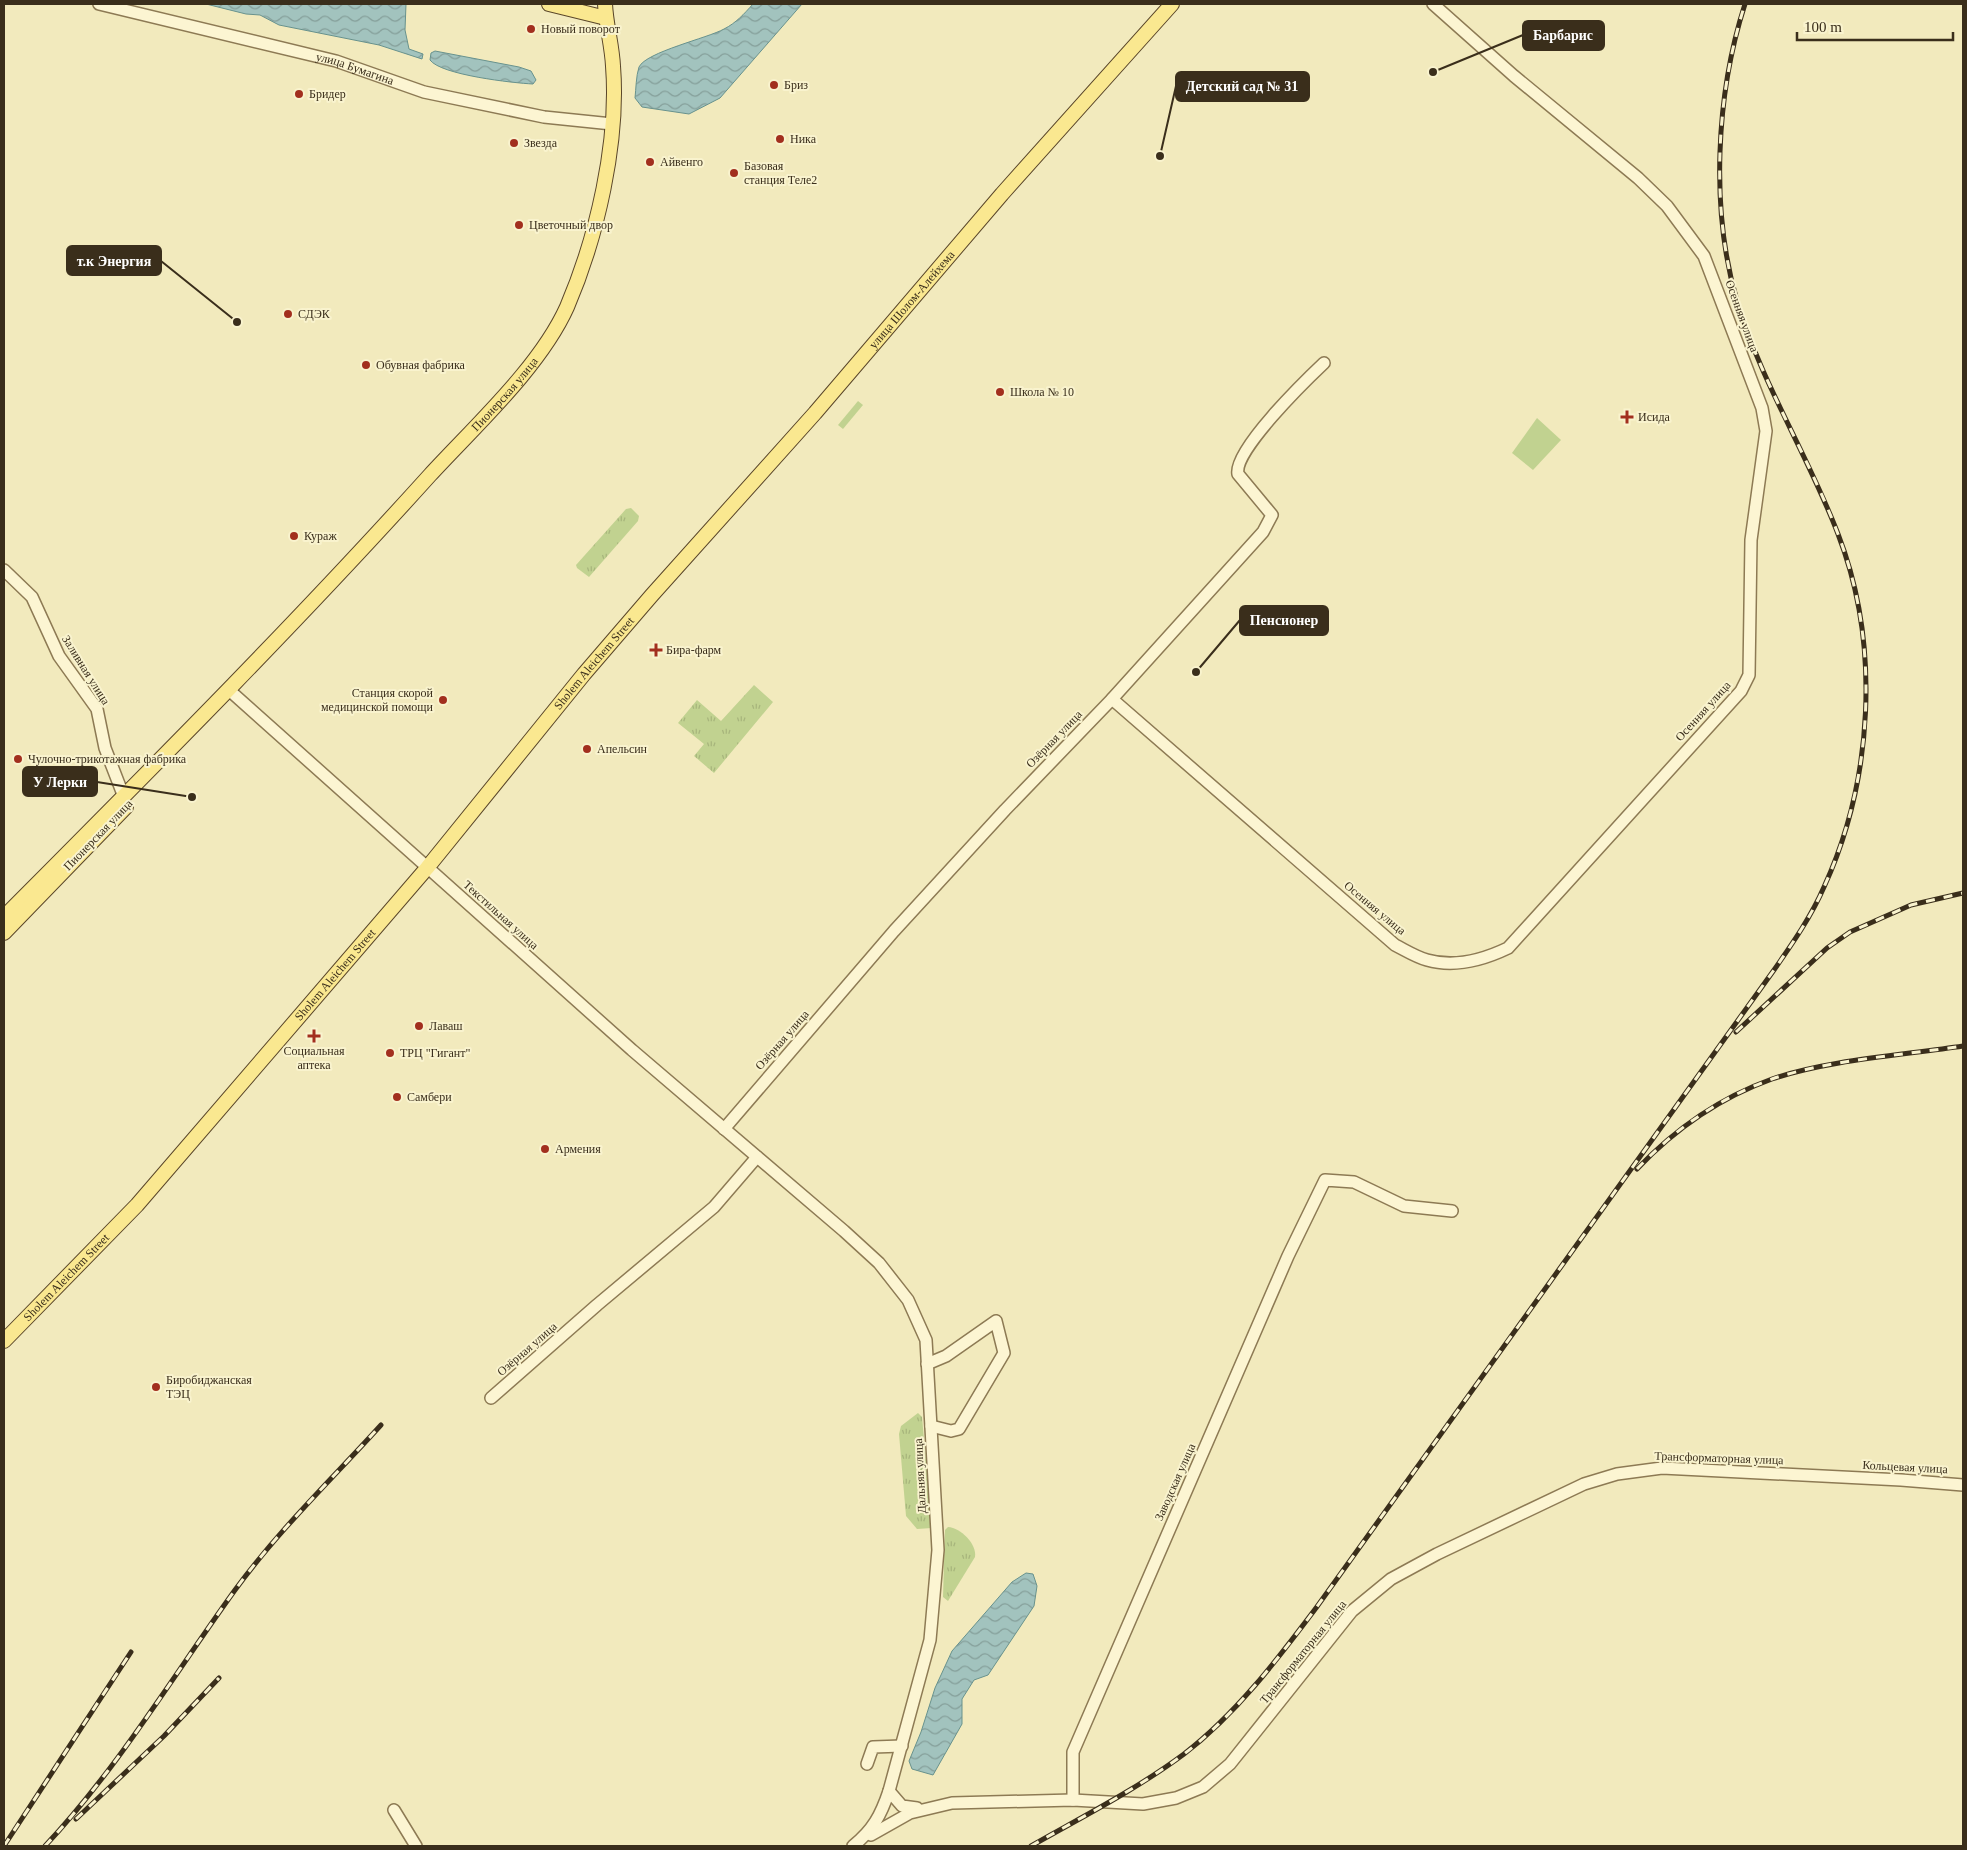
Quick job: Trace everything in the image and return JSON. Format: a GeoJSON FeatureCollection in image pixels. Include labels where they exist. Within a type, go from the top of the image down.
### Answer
{"type":"FeatureCollection","features":[{"type":"Feature","properties":{"kind":"main road"},"geometry":{"type":"LineString","coordinates":[[549,4],[606,18]]}},
{"type":"Feature","properties":{"kind":"main road","name":"Пионерская улица"},"geometry":{"type":"LineString","coordinates":[[600,4],[606,18]]}},
{"type":"Feature","properties":{"kind":"main road","name":"Пионерская улица"},"geometry":{"type":"LineString","coordinates":[[4,933],[229,690],[394,516],[494,405],[544,346],[566,308],[584,266],[606,177],[612,124],[614,68],[605,4]]}},
{"type":"Feature","properties":{"kind":"main road","name":"Sholem Aleichem Street"},"geometry":{"type":"LineString","coordinates":[[4,1341],[137,1205],[427,868],[584,674],[652,595],[802,428],[1009,187],[1172,4]]}},
{"type":"Feature","properties":{"kind":"main road","name":"Пионерская улица"},"geometry":{"type":"LineString","coordinates":[[4,917],[127,800]]}},
{"type":"Feature","properties":{"kind":"street","name":"улица Бумагина"},"geometry":{"type":"LineString","coordinates":[[99,4],[336,61],[424,92],[544,117],[612,124]]}},
{"type":"Feature","properties":{"kind":"street","name":"Осенняя улица"},"geometry":{"type":"LineString","coordinates":[[1112,699],[1394,945],[1427,960],[1457,964],[1487,958],[1508,948],[1741,691],[1749,675],[1751,540],[1766,431],[1762,408],[1704,256],[1667,206],[1638,178],[1514,76],[1433,4]]}},
{"type":"Feature","properties":{"kind":"street","name":"Озёрная улица"},"geometry":{"type":"LineString","coordinates":[[724,1128],[894,931],[1005,810],[1112,699],[1269,523],[1272,515],[1238,474],[1238,465],[1252,442],[1294,391],[1324,363]]}},
{"type":"Feature","properties":{"kind":"street","name":"Заливная улица"},"geometry":{"type":"LineString","coordinates":[[4,570],[32,597],[59,656],[97,709],[104,748],[127,800]]}},
{"type":"Feature","properties":{"kind":"street","name":"Текстильная улица"},"geometry":{"type":"LineString","coordinates":[[229,690],[632,1050],[757,1157]]}},
{"type":"Feature","properties":{"kind":"street","name":"Озёрная улица"},"geometry":{"type":"LineString","coordinates":[[491,1398],[597,1305],[714,1207],[757,1157]]}},
{"type":"Feature","properties":{"kind":"street","name":"Дальняя улица"},"geometry":{"type":"LineString","coordinates":[[757,1157],[879,1264],[908,1300],[926,1340],[938,1550],[930,1640],[889,1792],[874,1827],[853,1846]]}},
{"type":"Feature","properties":{"kind":"street","name":"Заводская улица"},"geometry":{"type":"LineString","coordinates":[[1072,1800],[1072,1752],[1288,1256],[1325,1180],[1354,1182],[1404,1206],[1452,1211]]}},
{"type":"Feature","properties":{"kind":"street"},"geometry":{"type":"LineString","coordinates":[[927,1364],[946,1356],[996,1322],[1004,1353],[959,1429],[951,1431],[931,1426]]}},
{"type":"Feature","properties":{"kind":"street","name":"Трансформаторная улица"},"geometry":{"type":"LineString","coordinates":[[853,1846],[897,1818],[922,1808],[952,1803],[1072,1800],[1127,1805],[1151,1804],[1176,1798],[1203,1786],[1230,1764],[1352,1611],[1391,1579],[1437,1554],[1584,1484],[1617,1474],[1662,1468],[1845,1478]]}},
{"type":"Feature","properties":{"kind":"street","name":"Кольцевая улица"},"geometry":{"type":"LineString","coordinates":[[1845,1478],[1963,1485]]}},
{"type":"Feature","properties":{"kind":"street"},"geometry":{"type":"LineString","coordinates":[[867,1764],[873,1747],[902,1746]]}},
{"type":"Feature","properties":{"kind":"street"},"geometry":{"type":"LineString","coordinates":[[889,1792],[902,1806],[922,1808]]}},
{"type":"Feature","properties":{"kind":"street"},"geometry":{"type":"LineString","coordinates":[[394,1810],[416,1846]]}},
{"type":"Feature","properties":{"kind":"green space"},"geometry":{"type":"Polygon","coordinates":[[[858,401],[863,405],[843,429],[838,425],[858,401]]]}},
{"type":"Feature","properties":{"kind":"green space"},"geometry":{"type":"Polygon","coordinates":[[[1537,418],[1561,440],[1533,470],[1512,453],[1537,418]]]}},
{"type":"Feature","properties":{"kind":"green space"},"geometry":{"type":"Polygon","coordinates":[[[631,508],[639,516],[638,521],[589,577],[577,568],[576,565],[626,509],[631,508]]]}},
{"type":"Feature","properties":{"kind":"green space"},"geometry":{"type":"Polygon","coordinates":[[[754,685],[773,702],[714,773],[694,756],[704,744],[678,723],[697,700],[721,721],[754,685]]]}},
{"type":"Feature","properties":{"kind":"green space"},"geometry":{"type":"Polygon","coordinates":[[[918,1413],[922,1417],[932,1528],[917,1529],[906,1516],[899,1434],[901,1426],[918,1413]]]}},
{"type":"Feature","properties":{"kind":"green space"},"geometry":{"type":"Polygon","coordinates":[[[948,1527],[958,1530],[971,1542],[975,1557],[948,1601],[943,1597],[945,1530],[948,1527]]]}},
{"type":"Feature","properties":{"kind":"water"},"geometry":{"type":"Polygon","coordinates":[[[206,4],[406,4],[405,30],[409,49],[423,54],[422,59],[379,45],[279,25],[260,15],[246,14],[206,4]]]}},
{"type":"Feature","properties":{"kind":"water"},"geometry":{"type":"Polygon","coordinates":[[[753,4],[802,4],[720,98],[689,114],[642,107],[635,98],[638,71],[644,61],[724,29],[743,15],[753,4]]]}},
{"type":"Feature","properties":{"kind":"water"},"geometry":{"type":"Polygon","coordinates":[[[435,51],[519,67],[531,71],[536,80],[533,84],[510,82],[448,70],[430,60],[431,53],[435,51]]]}},
{"type":"Feature","properties":{"kind":"water"},"geometry":{"type":"Polygon","coordinates":[[[1026,1573],[1033,1574],[1037,1586],[1034,1606],[988,1675],[974,1680],[962,1699],[962,1724],[933,1775],[912,1769],[909,1761],[921,1732],[935,1688],[952,1651],[1012,1582],[1026,1573]]]}},
{"type":"Feature","properties":{"kind":"railway"},"geometry":{"type":"LineString","coordinates":[[1031,1846],[1128,1791],[1184,1754],[1221,1722],[1271,1666],[1316,1608],[1774,970],[1813,909],[1840,846],[1853,802],[1861,758],[1865,712],[1865,666],[1861,621],[1852,577],[1838,534],[1747,331],[1728,266],[1723,228],[1720,190],[1723,113],[1735,39],[1745,4]]}},
{"type":"Feature","properties":{"kind":"railway"},"geometry":{"type":"LineString","coordinates":[[1736,1032],[1827,948],[1850,932],[1911,905],[1963,893]]}},
{"type":"Feature","properties":{"kind":"railway"},"geometry":{"type":"LineString","coordinates":[[1637,1169],[1682,1128],[1699,1116],[1734,1095],[1772,1079],[1817,1067],[1963,1046]]}},
{"type":"Feature","properties":{"kind":"railway"},"geometry":{"type":"LineString","coordinates":[[45,1846],[72,1816],[121,1753],[252,1568],[287,1526],[381,1425]]}},
{"type":"Feature","properties":{"kind":"railway"},"geometry":{"type":"LineString","coordinates":[[4,1846],[131,1652]]}},
{"type":"Feature","properties":{"kind":"railway"},"geometry":{"type":"LineString","coordinates":[[76,1819],[164,1736],[219,1678]]}},
{"type":"Feature","properties":{"kind":"place","name":"Новый поворот"},"geometry":{"type":"Point","coordinates":[531,29]}},
{"type":"Feature","properties":{"kind":"place","name":"Барбарис"},"geometry":{"type":"Point","coordinates":[1433,72]}},
{"type":"Feature","properties":{"kind":"place","name":"Бриз"},"geometry":{"type":"Point","coordinates":[774,85]}},
{"type":"Feature","properties":{"kind":"place","name":"Бридер"},"geometry":{"type":"Point","coordinates":[299,94]}},
{"type":"Feature","properties":{"kind":"place","name":"Ника"},"geometry":{"type":"Point","coordinates":[780,139]}},
{"type":"Feature","properties":{"kind":"place","name":"Звезда"},"geometry":{"type":"Point","coordinates":[514,143]}},
{"type":"Feature","properties":{"kind":"place","name":"Детский сад № 31"},"geometry":{"type":"Point","coordinates":[1160,156]}},
{"type":"Feature","properties":{"kind":"place","name":"Айвенго"},"geometry":{"type":"Point","coordinates":[650,162]}},
{"type":"Feature","properties":{"kind":"place","name":"Базовая станция Теле2"},"geometry":{"type":"Point","coordinates":[734,173]}},
{"type":"Feature","properties":{"kind":"place","name":"Цветочный двор"},"geometry":{"type":"Point","coordinates":[519,225]}},
{"type":"Feature","properties":{"kind":"place","name":"СДЭК"},"geometry":{"type":"Point","coordinates":[288,314]}},
{"type":"Feature","properties":{"kind":"place","name":"т.к Энергия"},"geometry":{"type":"Point","coordinates":[237,322]}},
{"type":"Feature","properties":{"kind":"place","name":"Обувная фабрика"},"geometry":{"type":"Point","coordinates":[366,365]}},
{"type":"Feature","properties":{"kind":"place","name":"Школа № 10"},"geometry":{"type":"Point","coordinates":[1000,392]}},
{"type":"Feature","properties":{"kind":"place","name":"Исида"},"geometry":{"type":"Point","coordinates":[1627,417]}},
{"type":"Feature","properties":{"kind":"place","name":"Кураж"},"geometry":{"type":"Point","coordinates":[294,536]}},
{"type":"Feature","properties":{"kind":"place","name":"Бира-фарм"},"geometry":{"type":"Point","coordinates":[656,650]}},
{"type":"Feature","properties":{"kind":"place","name":"Пенсионер"},"geometry":{"type":"Point","coordinates":[1196,672]}},
{"type":"Feature","properties":{"kind":"place","name":"Станция скорой медицинской помощи"},"geometry":{"type":"Point","coordinates":[443,700]}},
{"type":"Feature","properties":{"kind":"place","name":"Апельсин"},"geometry":{"type":"Point","coordinates":[587,749]}},
{"type":"Feature","properties":{"kind":"place","name":"Чулочно-трикотажная фабрика"},"geometry":{"type":"Point","coordinates":[18,759]}},
{"type":"Feature","properties":{"kind":"place","name":"У Лерки"},"geometry":{"type":"Point","coordinates":[192,797]}},
{"type":"Feature","properties":{"kind":"place","name":"Лаваш"},"geometry":{"type":"Point","coordinates":[419,1026]}},
{"type":"Feature","properties":{"kind":"place","name":"Социальная аптека"},"geometry":{"type":"Point","coordinates":[314,1036]}},
{"type":"Feature","properties":{"kind":"place","name":"ТРЦ \"Гигант\""},"geometry":{"type":"Point","coordinates":[390,1053]}},
{"type":"Feature","properties":{"kind":"place","name":"Самбери"},"geometry":{"type":"Point","coordinates":[397,1097]}},
{"type":"Feature","properties":{"kind":"place","name":"Армения"},"geometry":{"type":"Point","coordinates":[545,1149]}},
{"type":"Feature","properties":{"kind":"place","name":"Биробиджанская ТЭЦ"},"geometry":{"type":"Point","coordinates":[156,1387]}}]}
